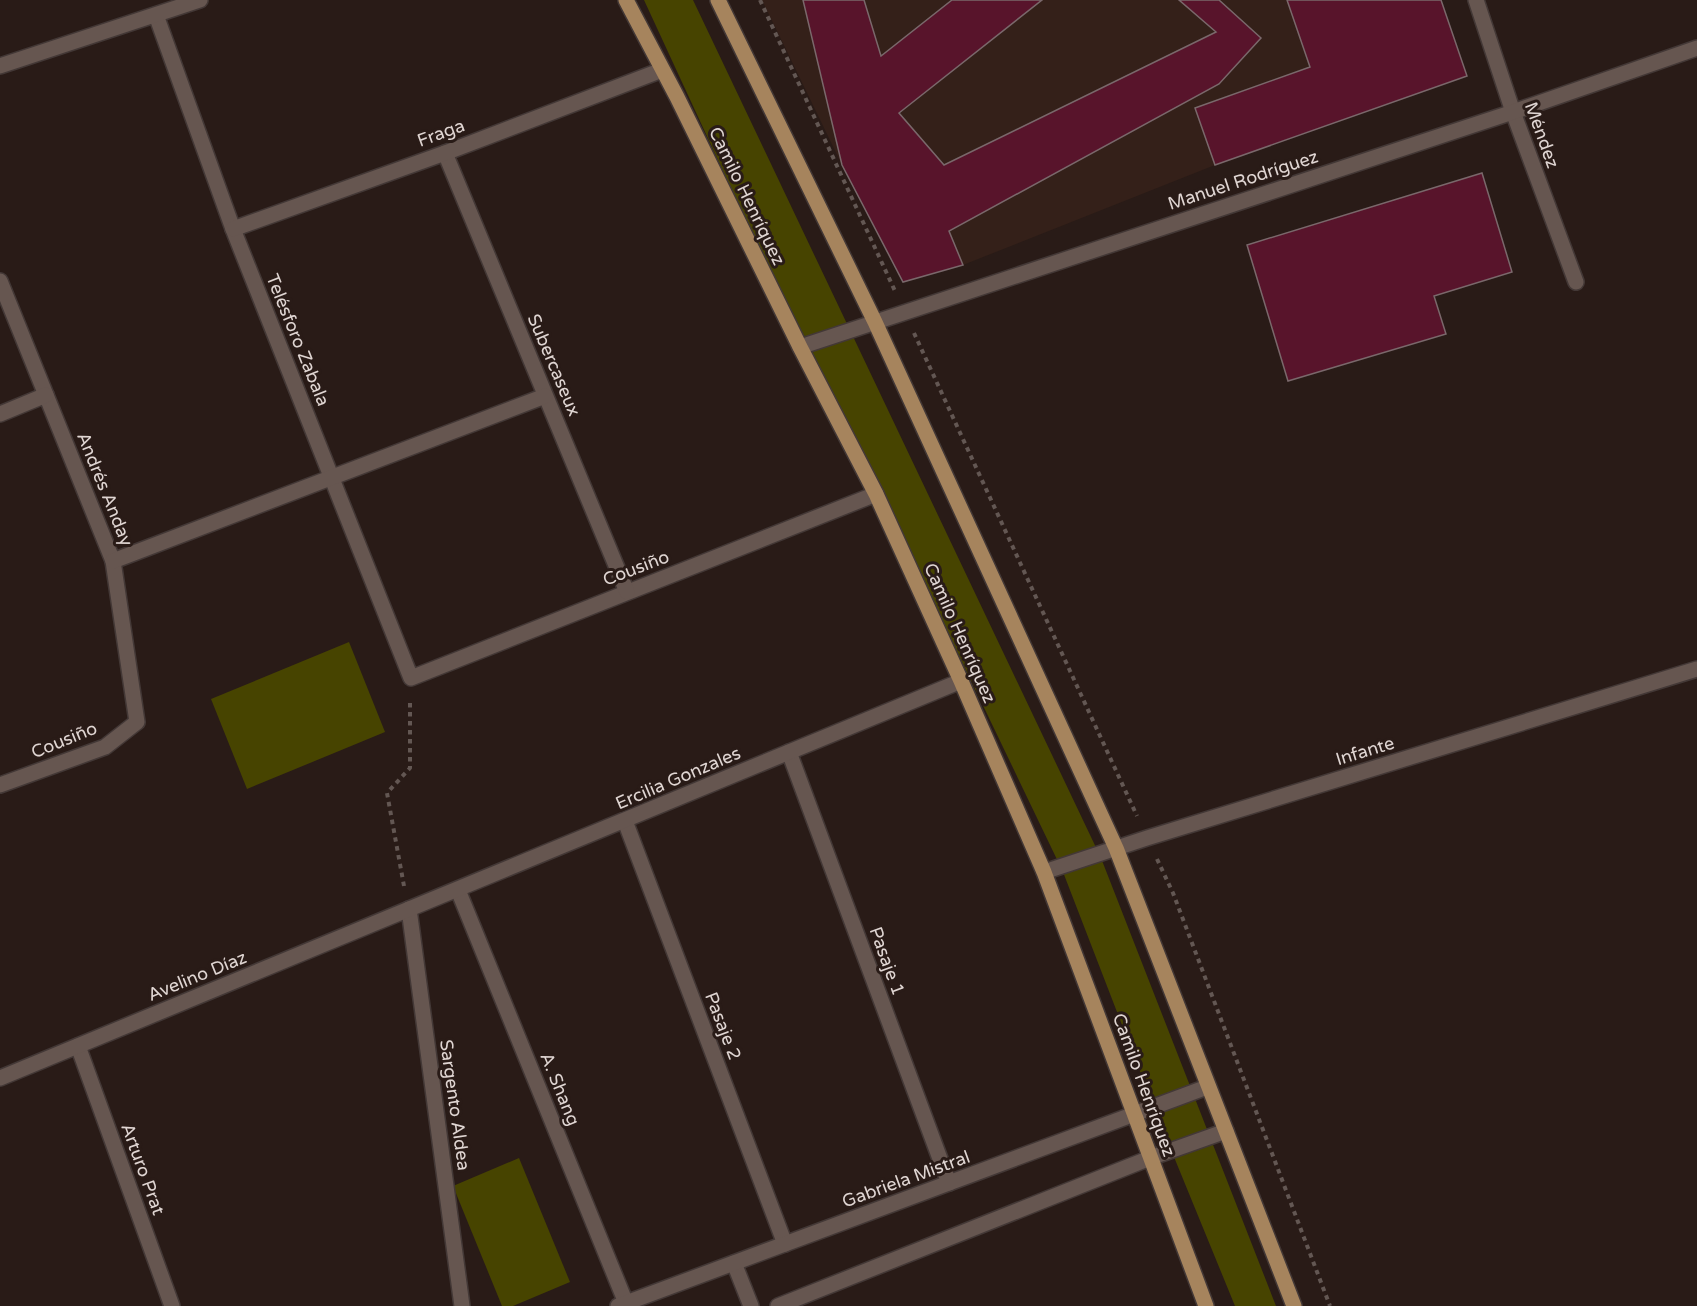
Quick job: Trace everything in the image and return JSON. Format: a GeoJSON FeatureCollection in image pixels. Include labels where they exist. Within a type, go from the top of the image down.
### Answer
{"type":"FeatureCollection","features":[{"type":"Feature","properties":{"kind":"main road","name":"Camilo Henríquez"},"geometry":{"type":"LineString","coordinates":[[626,0],[876,494],[961,681],[1044,872],[1206,1306]]}},
{"type":"Feature","properties":{"kind":"main road"},"geometry":{"type":"LineString","coordinates":[[718,0],[875,322],[1116,848],[1294,1306]]}},
{"type":"Feature","properties":{"kind":"street"},"geometry":{"type":"LineString","coordinates":[[0,66],[201,0]]}},
{"type":"Feature","properties":{"kind":"street","name":"Méndez"},"geometry":{"type":"LineString","coordinates":[[1476,0],[1513,112],[1576,282]]}},
{"type":"Feature","properties":{"kind":"street","name":"Telésforo Zabala"},"geometry":{"type":"LineString","coordinates":[[156,15],[233,229],[411,678]]}},
{"type":"Feature","properties":{"kind":"street","name":"Manuel Rodríguez"},"geometry":{"type":"LineString","coordinates":[[800,347],[1513,112],[1697,48]]}},
{"type":"Feature","properties":{"kind":"street","name":"Fraga"},"geometry":{"type":"LineString","coordinates":[[233,229],[445,153],[662,70]]}},
{"type":"Feature","properties":{"kind":"street","name":"Subercaseux"},"geometry":{"type":"LineString","coordinates":[[445,153],[627,592]]}},
{"type":"Feature","properties":{"kind":"street","name":"Andrés Anday"},"geometry":{"type":"LineString","coordinates":[[0,281],[113,561],[137,722]]}},
{"type":"Feature","properties":{"kind":"street"},"geometry":{"type":"LineString","coordinates":[[0,414],[46,395]]}},
{"type":"Feature","properties":{"kind":"street"},"geometry":{"type":"LineString","coordinates":[[113,561],[545,396]]}},
{"type":"Feature","properties":{"kind":"street","name":"Cousiño"},"geometry":{"type":"LineString","coordinates":[[411,678],[876,494]]}},
{"type":"Feature","properties":{"kind":"street","name":"Infante"},"geometry":{"type":"LineString","coordinates":[[1044,872],[1147,838],[1697,669]]}},
{"type":"Feature","properties":{"kind":"street","name":"Ercilia Gonzales"},"geometry":{"type":"LineString","coordinates":[[409,909],[961,681]]}},
{"type":"Feature","properties":{"kind":"street","name":"Cousiño"},"geometry":{"type":"LineString","coordinates":[[0,785],[105,747],[137,722]]}},
{"type":"Feature","properties":{"kind":"street","name":"Pasaje 1"},"geometry":{"type":"LineString","coordinates":[[789,752],[949,1183]]}},
{"type":"Feature","properties":{"kind":"street","name":"Pasaje 2"},"geometry":{"type":"LineString","coordinates":[[625,821],[785,1244]]}},
{"type":"Feature","properties":{"kind":"street","name":"A. Shang"},"geometry":{"type":"LineString","coordinates":[[458,890],[622,1305]]}},
{"type":"Feature","properties":{"kind":"street","name":"Avelino Díaz"},"geometry":{"type":"LineString","coordinates":[[0,1078],[409,909]]}},
{"type":"Feature","properties":{"kind":"street","name":"Sargento Aldea"},"geometry":{"type":"LineString","coordinates":[[409,909],[462,1306]]}},
{"type":"Feature","properties":{"kind":"street","name":"Arturo Prat"},"geometry":{"type":"LineString","coordinates":[[78,1046],[172,1306]]}},
{"type":"Feature","properties":{"kind":"street","name":"Gabriela Mistral"},"geometry":{"type":"LineString","coordinates":[[622,1305],[1208,1087]]}},
{"type":"Feature","properties":{"kind":"street"},"geometry":{"type":"LineString","coordinates":[[778,1306],[1150,1158],[1226,1131]]}},
{"type":"Feature","properties":{"kind":"street"},"geometry":{"type":"LineString","coordinates":[[734,1263],[751,1306]]}},
{"type":"Feature","properties":{"kind":"path"},"geometry":{"type":"LineString","coordinates":[[760,0],[1173,893],[1330,1306]]}},
{"type":"Feature","properties":{"kind":"path"},"geometry":{"type":"LineString","coordinates":[[409,909],[387,794],[410,768],[411,678]]}},
{"type":"Feature","properties":{"kind":"shaded area"},"geometry":{"type":"Polygon","coordinates":[[[644,0],[693,0],[1101,858],[1276,1306],[1235,1306],[1156,1113],[1063,872],[880,491],[804,346],[644,0]]]}},
{"type":"Feature","properties":{"kind":"shaded area"},"geometry":{"type":"Polygon","coordinates":[[[762,0],[1441,0],[1467,76],[1215,165],[963,265],[903,282],[842,165],[762,0]]]}},
{"type":"Feature","properties":{"kind":"shaded area"},"geometry":{"type":"Polygon","coordinates":[[[349,642],[385,732],[247,789],[211,699],[349,642]]]}},
{"type":"Feature","properties":{"kind":"shaded area"},"geometry":{"type":"Polygon","coordinates":[[[519,1158],[570,1282],[513,1306],[502,1306],[453,1186],[519,1158]]]}},
{"type":"Feature","properties":{"kind":"building"},"geometry":{"type":"Polygon","coordinates":[[[803,0],[864,0],[881,56],[952,0],[1042,0],[899,113],[944,165],[1216,32],[1179,0],[1219,0],[1261,38],[1219,84],[949,231],[963,265],[903,282],[842,165],[803,0]]]}},
{"type":"Feature","properties":{"kind":"building"},"geometry":{"type":"Polygon","coordinates":[[[1287,0],[1441,0],[1467,76],[1215,165],[1195,108],[1310,67],[1287,0]]]}},
{"type":"Feature","properties":{"kind":"building"},"geometry":{"type":"Polygon","coordinates":[[[1482,173],[1512,272],[1434,296],[1446,334],[1288,381],[1247,245],[1482,173]]]}}]}
